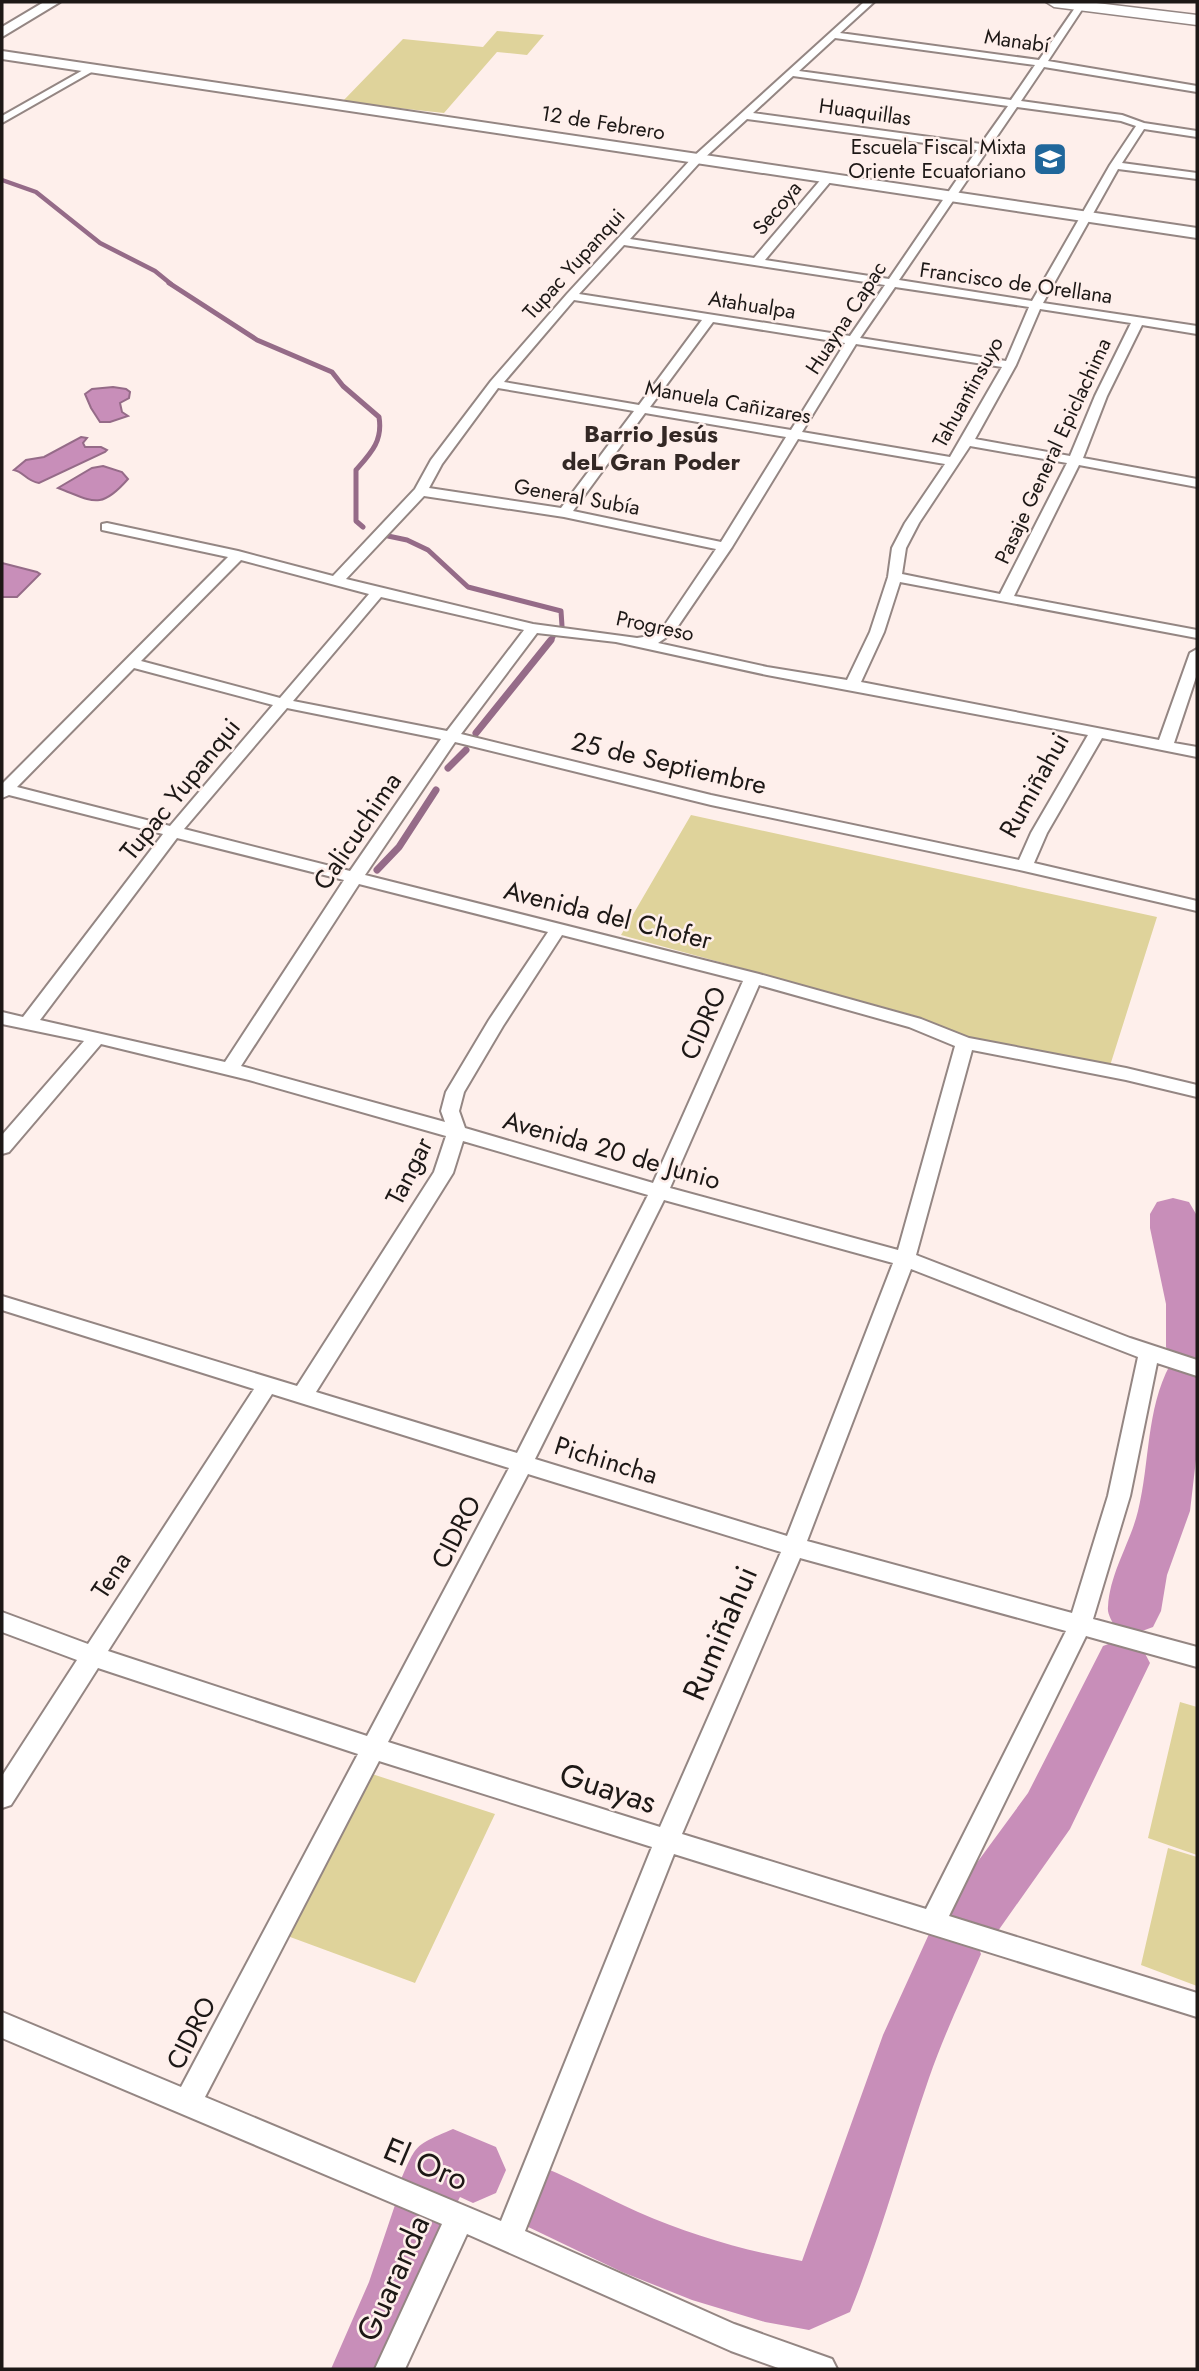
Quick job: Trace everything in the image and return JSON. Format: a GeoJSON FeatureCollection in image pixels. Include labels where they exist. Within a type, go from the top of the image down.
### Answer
{"type":"FeatureCollection","features":[{"type":"Feature","properties":{"kind":"main road"},"geometry":{"type":"LineString","coordinates":[[1054,2],[1197,20]]}},
{"type":"Feature","properties":{"kind":"street"},"geometry":{"type":"LineString","coordinates":[[2,19],[31,2]]}},
{"type":"Feature","properties":{"kind":"street"},"geometry":{"type":"LineString","coordinates":[[2,33],[53,2]]}},
{"type":"Feature","properties":{"kind":"street","name":"Tupac Yupanqui"},"geometry":{"type":"LineString","coordinates":[[338,579],[421,491],[436,463],[495,384],[571,296],[697,159],[869,2]]}},
{"type":"Feature","properties":{"kind":"street","name":"Huayna Capac"},"geometry":{"type":"LineString","coordinates":[[667,632],[725,547],[853,340],[1082,4]]}},
{"type":"Feature","properties":{"kind":"street","name":"Manabí"},"geometry":{"type":"LineString","coordinates":[[831,35],[1040,63],[1197,89]]}},
{"type":"Feature","properties":{"kind":"street","name":"12 de Febrero"},"geometry":{"type":"LineString","coordinates":[[2,55],[1197,233]]}},
{"type":"Feature","properties":{"kind":"street"},"geometry":{"type":"LineString","coordinates":[[2,120],[92,68]]}},
{"type":"Feature","properties":{"kind":"street"},"geometry":{"type":"LineString","coordinates":[[790,73],[1122,118],[1138,123],[1141,127],[1197,134]]}},
{"type":"Feature","properties":{"kind":"street","name":"Huaquillas"},"geometry":{"type":"LineString","coordinates":[[743,115],[982,147]]}},
{"type":"Feature","properties":{"kind":"street","name":"Tahuantinsuyo"},"geometry":{"type":"LineString","coordinates":[[852,685],[877,632],[895,577],[899,548],[912,523],[967,441],[1010,365],[1036,304],[1115,164],[1141,127]]}},
{"type":"Feature","properties":{"kind":"street"},"geometry":{"type":"LineString","coordinates":[[1115,164],[1197,176]]}},
{"type":"Feature","properties":{"kind":"street","name":"Secoya"},"geometry":{"type":"LineString","coordinates":[[757,262],[827,179]]}},
{"type":"Feature","properties":{"kind":"street","name":"Francisco de Orellana"},"geometry":{"type":"LineString","coordinates":[[622,241],[1197,330]]}},
{"type":"Feature","properties":{"kind":"street","name":"Atahualpa"},"geometry":{"type":"LineString","coordinates":[[571,296],[1010,365]]}},
{"type":"Feature","properties":{"kind":"street"},"geometry":{"type":"LineString","coordinates":[[564,513],[710,318]]}},
{"type":"Feature","properties":{"kind":"street","name":"Pasaje General Epiclachima"},"geometry":{"type":"LineString","coordinates":[[1005,599],[1075,461],[1101,396],[1138,321]]}},
{"type":"Feature","properties":{"kind":"street","name":"Manuela Cañizares"},"geometry":{"type":"LineString","coordinates":[[495,384],[954,462]]}},
{"type":"Feature","properties":{"kind":"street"},"geometry":{"type":"LineString","coordinates":[[967,441],[1197,483]]}},
{"type":"Feature","properties":{"kind":"street","name":"General Subía"},"geometry":{"type":"LineString","coordinates":[[421,491],[564,513],[725,547]]}},
{"type":"Feature","properties":{"kind":"street","name":"Progreso"},"geometry":{"type":"LineString","coordinates":[[107,527],[237,555],[338,579],[378,592],[533,628],[635,643],[1197,752]]}},
{"type":"Feature","properties":{"kind":"street"},"geometry":{"type":"LineString","coordinates":[[4,791],[237,555]]}},
{"type":"Feature","properties":{"kind":"street"},"geometry":{"type":"LineString","coordinates":[[895,577],[1197,634]]}},
{"type":"Feature","properties":{"kind":"street","name":"Tupac Yupanqui"},"geometry":{"type":"LineString","coordinates":[[28,1023],[174,831],[378,592]]}},
{"type":"Feature","properties":{"kind":"street","name":"Calicuchima"},"geometry":{"type":"LineString","coordinates":[[231,1068],[354,878],[451,736],[533,628]]}},
{"type":"Feature","properties":{"kind":"street"},"geometry":{"type":"LineString","coordinates":[[635,643],[655,639],[667,632],[674,644],[688,654]]}},
{"type":"Feature","properties":{"kind":"street"},"geometry":{"type":"LineString","coordinates":[[1164,746],[1197,653]]}},
{"type":"Feature","properties":{"kind":"street","name":"25 de Septiembre"},"geometry":{"type":"LineString","coordinates":[[131,663],[283,703],[451,736],[711,800],[1024,866],[1197,906]]}},
{"type":"Feature","properties":{"kind":"street","name":"Rumiñahui"},"geometry":{"type":"LineString","coordinates":[[1024,866],[1039,833],[1097,733]]}},
{"type":"Feature","properties":{"kind":"street","name":"Avenida del Chofer"},"geometry":{"type":"LineString","coordinates":[[4,791],[174,831],[753,978],[915,1023],[965,1043],[1126,1074],[1197,1091]]}},
{"type":"Feature","properties":{"kind":"street","name":"Tangar"},"geometry":{"type":"LineString","coordinates":[[302,1396],[443,1173],[457,1131],[450,1111],[455,1092],[495,1024],[558,929]]}},
{"type":"Feature","properties":{"kind":"street","name":"CIDRO"},"geometry":{"type":"LineString","coordinates":[[188,2101],[522,1464],[659,1192],[753,978]]}},
{"type":"Feature","properties":{"kind":"street","name":"Avenida 20 de Junio"},"geometry":{"type":"LineString","coordinates":[[2,1018],[231,1068],[457,1131],[659,1192],[905,1259],[1149,1354],[1197,1368]]}},
{"type":"Feature","properties":{"kind":"street"},"geometry":{"type":"LineString","coordinates":[[2,1147],[97,1037]]}},
{"type":"Feature","properties":{"kind":"street","name":"Rumiñahui"},"geometry":{"type":"LineString","coordinates":[[509,2239],[666,1842],[793,1547],[905,1259],[965,1043]]}},
{"type":"Feature","properties":{"kind":"street","name":"Pichincha"},"geometry":{"type":"LineString","coordinates":[[2,1303],[793,1547],[1197,1657]]}},
{"type":"Feature","properties":{"kind":"street"},"geometry":{"type":"LineString","coordinates":[[933,1922],[1079,1627],[1119,1496],[1149,1354]]}},
{"type":"Feature","properties":{"kind":"street","name":"Tena"},"geometry":{"type":"LineString","coordinates":[[2,1797],[268,1384]]}},
{"type":"Feature","properties":{"kind":"street","name":"Guayas"},"geometry":{"type":"LineString","coordinates":[[2,1622],[91,1658],[374,1749],[1197,2005]]}},
{"type":"Feature","properties":{"kind":"street","name":"El Oro"},"geometry":{"type":"LineString","coordinates":[[2,2025],[460,2217],[731,2337],[822,2369]]}},
{"type":"Feature","properties":{"kind":"street","name":"Guaranda"},"geometry":{"type":"LineString","coordinates":[[390,2369],[460,2217]]}},
{"type":"Feature","properties":{"kind":"shaded area"},"geometry":{"type":"Polygon","coordinates":[[[497,31],[544,35],[527,55],[497,52],[444,113],[342,102],[403,39],[483,47],[497,31]]]}},
{"type":"Feature","properties":{"kind":"shaded area"},"geometry":{"type":"Polygon","coordinates":[[[113,387],[130,392],[129,398],[120,403],[122,412],[128,416],[100,422],[85,394],[92,389],[113,387]]]}},
{"type":"Feature","properties":{"kind":"shaded area"},"geometry":{"type":"Polygon","coordinates":[[[81,437],[87,438],[83,443],[85,447],[101,447],[107,450],[39,483],[14,470],[26,460],[44,457],[81,437]]]}},
{"type":"Feature","properties":{"kind":"shaded area"},"geometry":{"type":"Polygon","coordinates":[[[103,466],[122,472],[128,479],[110,496],[88,499],[58,488],[92,468],[103,466]]]}},
{"type":"Feature","properties":{"kind":"shaded area"},"geometry":{"type":"Polygon","coordinates":[[[2,563],[40,574],[17,597],[2,597],[2,563]]]}},
{"type":"Feature","properties":{"kind":"shaded area"},"geometry":{"type":"Polygon","coordinates":[[[691,815],[1157,917],[1108,1072],[948,1037],[916,1016],[621,935],[691,815]]]}},
{"type":"Feature","properties":{"kind":"shaded area"},"geometry":{"type":"Polygon","coordinates":[[[1180,1702],[1197,1707],[1197,1855],[1148,1838],[1180,1702]]]}},
{"type":"Feature","properties":{"kind":"shaded area"},"geometry":{"type":"Polygon","coordinates":[[[369,1773],[495,1814],[415,1983],[282,1934],[369,1773]]]}},
{"type":"Feature","properties":{"kind":"shaded area"},"geometry":{"type":"Polygon","coordinates":[[[1168,1848],[1197,1857],[1197,1986],[1141,1965],[1168,1848]]]}},
{"type":"Feature","properties":{"kind":"waterway"},"geometry":{"type":"LineString","coordinates":[[2,180],[36,192],[100,243],[155,271],[171,284]]}},
{"type":"Feature","properties":{"kind":"waterway"},"geometry":{"type":"LineString","coordinates":[[169,283],[257,340],[332,372],[343,386],[379,417],[377,440],[356,470],[356,521],[363,527]]}},
{"type":"Feature","properties":{"kind":"waterway"},"geometry":{"type":"LineString","coordinates":[[388,536],[407,540],[428,550],[468,587],[561,611],[562,626]]}},
{"type":"Feature","properties":{"kind":"waterway"},"geometry":{"type":"LineString","coordinates":[[550,641],[553,637]]}},
{"type":"Feature","properties":{"kind":"waterway"},"geometry":{"type":"LineString","coordinates":[[476,733],[551,640]]}},
{"type":"Feature","properties":{"kind":"waterway"},"geometry":{"type":"LineString","coordinates":[[448,768],[466,750]]}},
{"type":"Feature","properties":{"kind":"waterway"},"geometry":{"type":"LineString","coordinates":[[377,870],[399,847],[436,790]]}},
{"type":"Feature","properties":{"kind":"waterway"},"geometry":{"type":"LineString","coordinates":[[1173,1214],[1173,1228],[1190,1304],[1190,1347]]}},
{"type":"Feature","properties":{"kind":"waterway"},"geometry":{"type":"LineString","coordinates":[[1134,1611],[1140,1575],[1164,1511],[1171,1455],[1187,1378]]}},
{"type":"Feature","properties":{"kind":"waterway"},"geometry":{"type":"LineString","coordinates":[[972,1918],[1049,1811],[1122,1663]]}},
{"type":"Feature","properties":{"kind":"waterway"},"geometry":{"type":"LineString","coordinates":[[545,2201],[622,2239],[692,2266],[765,2288],[809,2296],[826,2288],[898,2077],[931,1994],[951,1954]]}},
{"type":"Feature","properties":{"kind":"waterway"},"geometry":{"type":"LineString","coordinates":[[433,2182],[441,2167],[453,2162],[473,2170]]}},
{"type":"Feature","properties":{"kind":"waterway"},"geometry":{"type":"LineString","coordinates":[[365,2369],[401,2288],[418,2228]]}},
{"type":"Feature","properties":{"kind":"place","name":"Escuela Fiscal Mixta Oriente Ecuatoriano"},"geometry":{"type":"Point","coordinates":[1050,159]}},
{"type":"Feature","properties":{"kind":"district","name":"Barrio Jesús deL Gran Poder"},"geometry":{"type":"Point","coordinates":[651,447]}}]}
